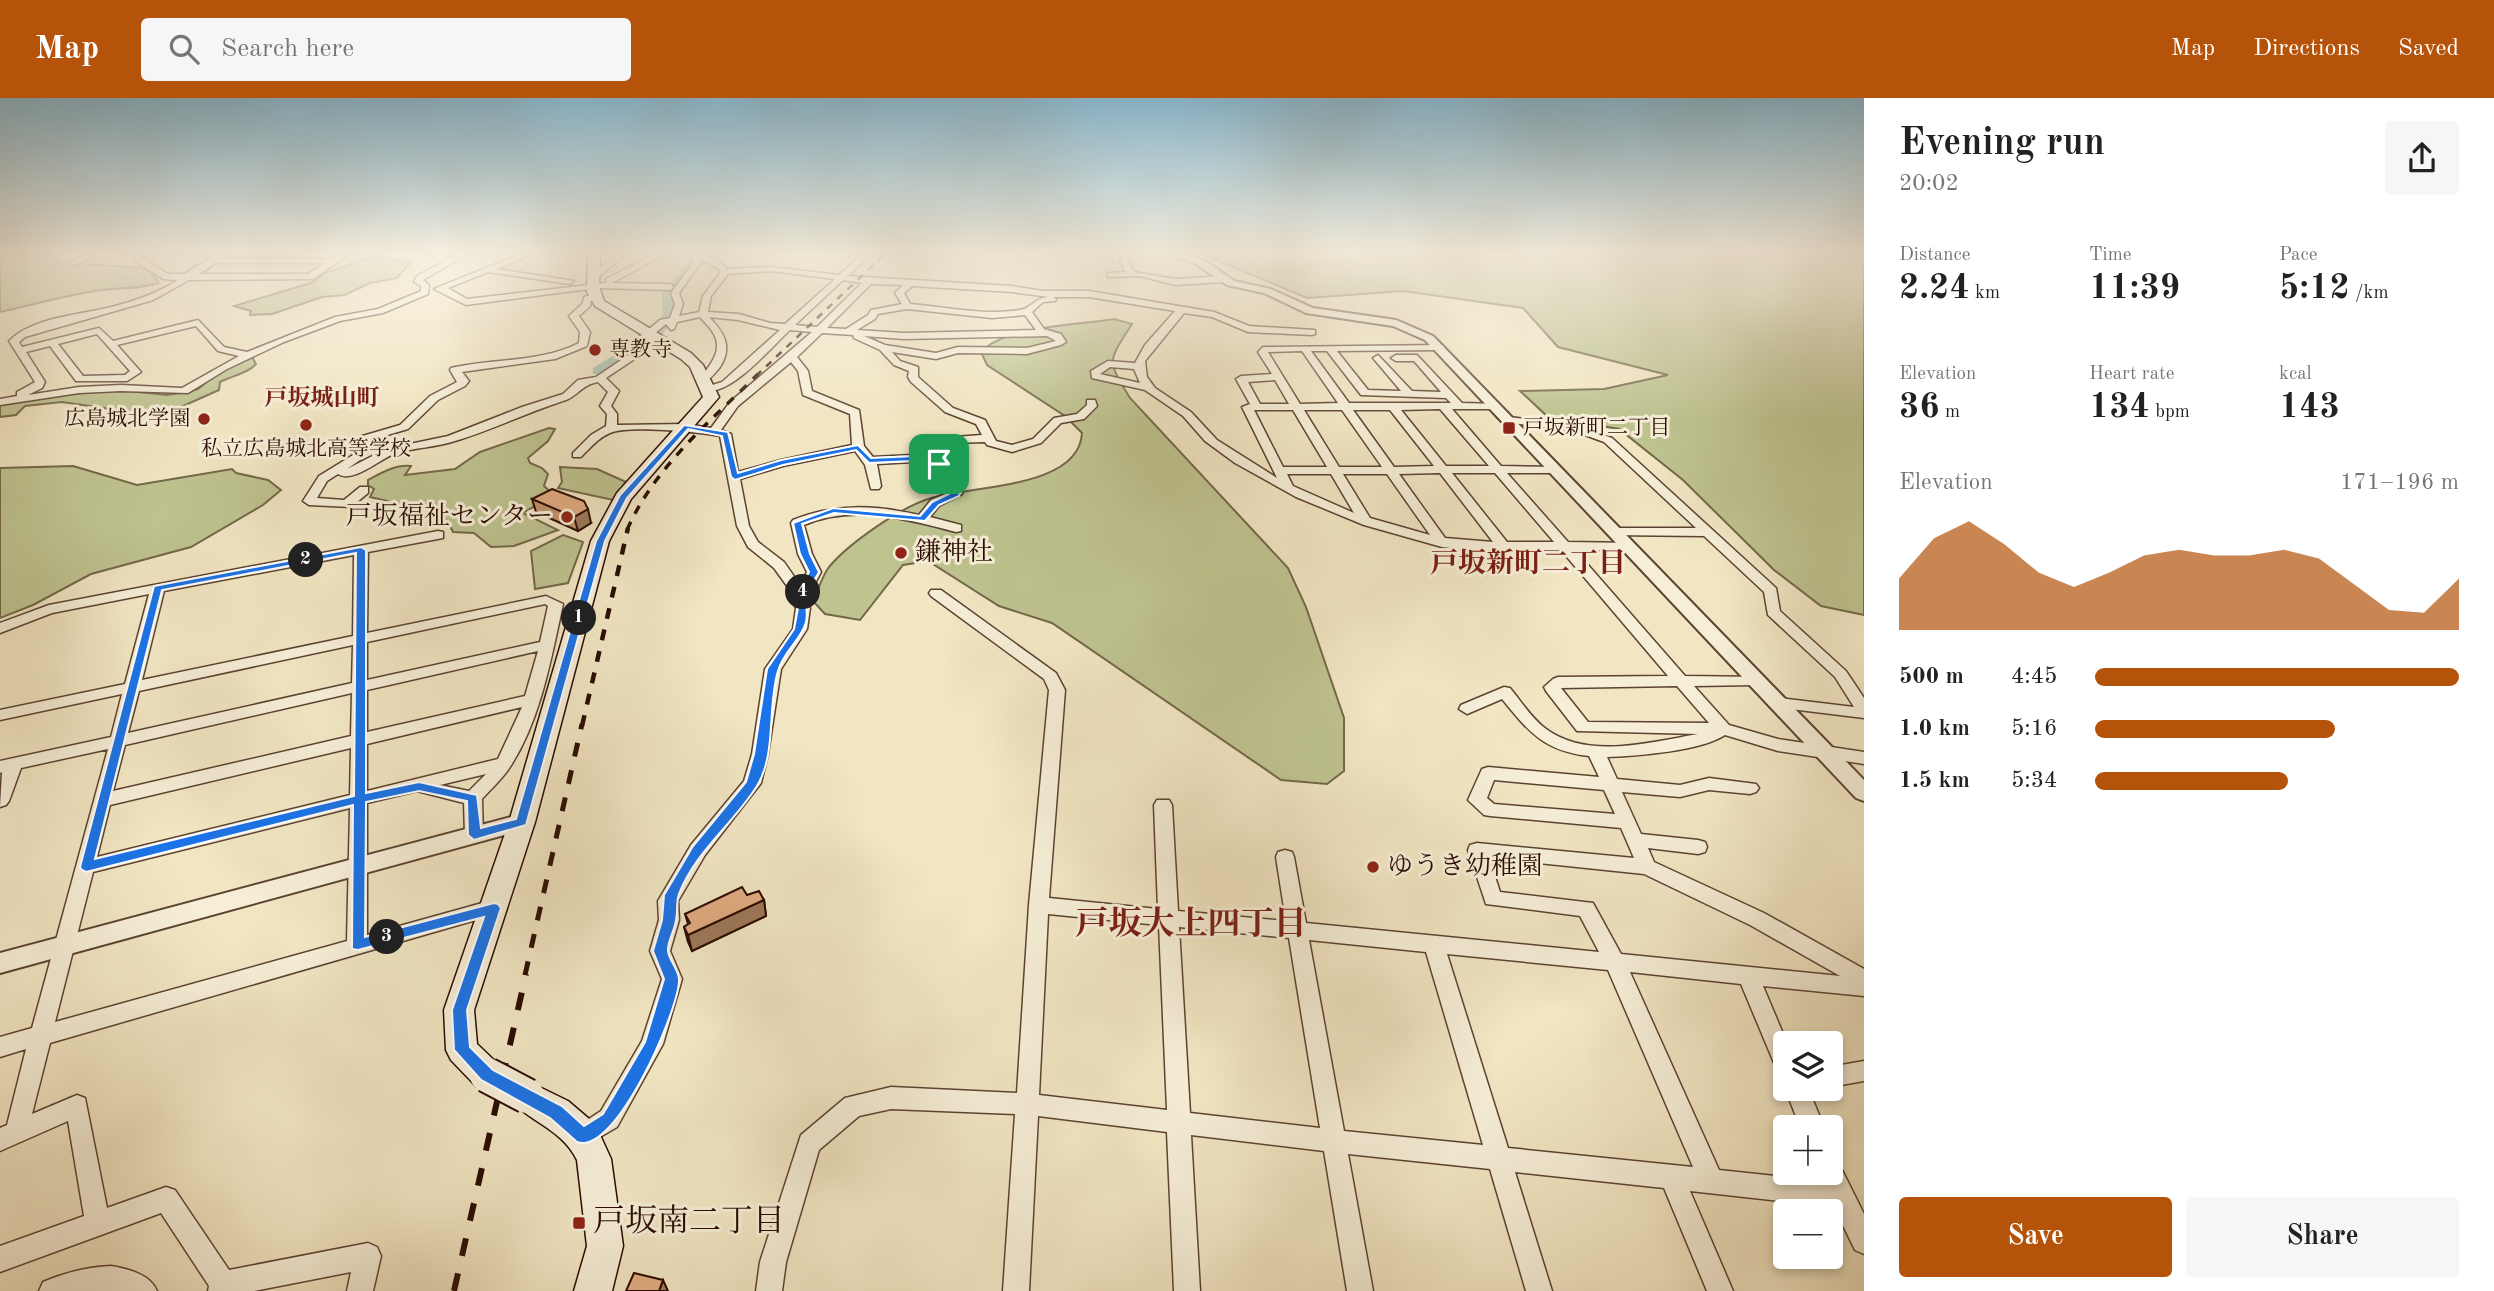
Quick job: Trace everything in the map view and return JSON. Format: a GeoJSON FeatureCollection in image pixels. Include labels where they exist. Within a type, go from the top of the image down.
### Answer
{"type":"FeatureCollection","features":[{"type":"Feature","properties":{"kind":"main road"},"geometry":{"type":"LineString","coordinates":[[593,1291],[605,1246],[594,1159],[583,1136],[556,1112],[487,1075],[462,1050],[459,1010],[522,822],[600,541],[623,497],[711,397],[707,384],[686,356],[655,331],[608,309]]}},
{"type":"Feature","properties":{"kind":"street"},"geometry":{"type":"LineString","coordinates":[[0,400],[38,386],[40,382],[14,341],[34,329],[115,309]]}},
{"type":"Feature","properties":{"kind":"street"},"geometry":{"type":"LineString","coordinates":[[0,400],[90,390],[184,391],[248,355],[327,323],[386,309]]}},
{"type":"Feature","properties":{"kind":"street"},"geometry":{"type":"LineString","coordinates":[[364,490],[347,505],[309,500],[323,479],[359,456],[358,444],[363,439],[404,426],[434,398],[461,384],[464,381],[455,370],[489,362],[531,360],[584,344],[585,331],[575,314],[581,309]]}},
{"type":"Feature","properties":{"kind":"street"},"geometry":{"type":"LineString","coordinates":[[655,331],[667,309]]}},
{"type":"Feature","properties":{"kind":"street"},"geometry":{"type":"LineString","coordinates":[[676,320],[678,309]]}},
{"type":"Feature","properties":{"kind":"street"},"geometry":{"type":"LineString","coordinates":[[703,314],[704,309]]}},
{"type":"Feature","properties":{"kind":"street"},"geometry":{"type":"LineString","coordinates":[[707,384],[726,384],[808,309]]}},
{"type":"Feature","properties":{"kind":"street"},"geometry":{"type":"LineString","coordinates":[[715,431],[734,404],[792,356],[841,309]]}},
{"type":"Feature","properties":{"kind":"street"},"geometry":{"type":"LineString","coordinates":[[850,330],[872,317],[874,312],[892,309]]}},
{"type":"Feature","properties":{"kind":"street"},"geometry":{"type":"LineString","coordinates":[[932,309],[992,315],[1027,312],[1031,309]]}},
{"type":"Feature","properties":{"kind":"street"},"geometry":{"type":"LineString","coordinates":[[1149,388],[1138,366],[1140,356],[1176,322],[1181,309],[1214,315],[1248,329],[1312,332]]}},
{"type":"Feature","properties":{"kind":"street"},"geometry":{"type":"LineString","coordinates":[[1304,309],[1310,312],[1382,320],[1408,326],[1439,347],[1864,793]]}},
{"type":"Feature","properties":{"kind":"street"},"geometry":{"type":"LineString","coordinates":[[850,330],[861,339],[883,348],[936,356],[957,350],[1027,351],[1061,342],[1058,336],[1041,331],[1027,312]]}},
{"type":"Feature","properties":{"kind":"street"},"geometry":{"type":"LineString","coordinates":[[323,479],[368,466],[390,451],[452,439],[535,405],[567,396],[582,382],[600,379],[636,354],[630,349],[655,331],[676,320],[703,314],[789,327],[915,336],[1049,333]]}},
{"type":"Feature","properties":{"kind":"street"},"geometry":{"type":"LineString","coordinates":[[703,314],[718,331],[722,347],[720,363],[707,384]]}},
{"type":"Feature","properties":{"kind":"street"},"geometry":{"type":"LineString","coordinates":[[655,331],[676,320]]}},
{"type":"Feature","properties":{"kind":"street"},"geometry":{"type":"LineString","coordinates":[[111,344],[198,323],[221,349],[248,355]]}},
{"type":"Feature","properties":{"kind":"street"},"geometry":{"type":"LineString","coordinates":[[20,349],[99,331],[136,372],[127,377],[80,379],[52,342]]}},
{"type":"Feature","properties":{"kind":"street"},"geometry":{"type":"LineString","coordinates":[[1364,518],[1263,352],[1266,349],[1439,347]]}},
{"type":"Feature","properties":{"kind":"street"},"geometry":{"type":"LineString","coordinates":[[883,348],[897,363],[914,369],[913,377],[917,385],[932,393],[948,410],[981,422],[991,443],[1005,449],[1037,441],[1058,420],[1083,416],[1092,406],[1091,402]]}},
{"type":"Feature","properties":{"kind":"street"},"geometry":{"type":"LineString","coordinates":[[1304,348],[1443,543]]}},
{"type":"Feature","properties":{"kind":"street"},"geometry":{"type":"LineString","coordinates":[[1330,348],[1364,393],[1409,394],[1446,400],[1460,406],[1495,406]]}},
{"type":"Feature","properties":{"kind":"street"},"geometry":{"type":"LineString","coordinates":[[792,356],[803,371],[807,393],[855,412],[858,447],[869,461],[875,477],[875,486]]}},
{"type":"Feature","properties":{"kind":"street"},"geometry":{"type":"LineString","coordinates":[[1337,358],[1418,358],[1498,470],[1723,729]]}},
{"type":"Feature","properties":{"kind":"street"},"geometry":{"type":"LineString","coordinates":[[1378,358],[1409,394]]}},
{"type":"Feature","properties":{"kind":"street"},"geometry":{"type":"LineString","coordinates":[[1138,366],[1108,364],[1095,373],[1096,376],[1149,388],[1188,415],[1212,441],[1307,499],[1443,543],[1629,546]]}},
{"type":"Feature","properties":{"kind":"street"},"geometry":{"type":"LineString","coordinates":[[1258,407],[1241,379],[1279,377]]}},
{"type":"Feature","properties":{"kind":"street"},"geometry":{"type":"LineString","coordinates":[[600,379],[614,391],[605,406],[612,414],[611,428]]}},
{"type":"Feature","properties":{"kind":"street"},"geometry":{"type":"LineString","coordinates":[[1288,488],[1247,407],[1393,406],[1446,400]]}},
{"type":"Feature","properties":{"kind":"street"},"geometry":{"type":"LineString","coordinates":[[1393,406],[1503,546]]}},
{"type":"Feature","properties":{"kind":"street"},"geometry":{"type":"LineString","coordinates":[[1508,420],[1576,428],[1608,440],[1771,592],[1773,612],[1841,674],[1864,712]]}},
{"type":"Feature","properties":{"kind":"street"},"geometry":{"type":"LineString","coordinates":[[577,455],[595,437],[611,428],[687,426],[725,434],[743,526],[752,544],[779,565],[803,608],[800,629],[773,669],[760,754],[752,783],[698,850],[668,901],[669,920],[660,951],[672,979],[652,1044],[609,1119],[583,1136]]}},
{"type":"Feature","properties":{"kind":"street"},"geometry":{"type":"LineString","coordinates":[[936,457],[945,440],[989,438]]}},
{"type":"Feature","properties":{"kind":"street"},"geometry":{"type":"LineString","coordinates":[[735,477],[781,463],[858,447]]}},
{"type":"Feature","properties":{"kind":"street"},"geometry":{"type":"LineString","coordinates":[[869,461],[936,457]]}},
{"type":"Feature","properties":{"kind":"street"},"geometry":{"type":"LineString","coordinates":[[922,519],[935,503],[956,494],[957,478],[939,464],[936,457]]}},
{"type":"Feature","properties":{"kind":"street"},"geometry":{"type":"LineString","coordinates":[[1280,471],[1554,469]]}},
{"type":"Feature","properties":{"kind":"street"},"geometry":{"type":"LineString","coordinates":[[797,594],[804,591],[814,572],[805,554],[797,523],[833,510],[897,514],[956,528]]}},
{"type":"Feature","properties":{"kind":"street"},"geometry":{"type":"LineString","coordinates":[[1615,532],[1705,532]]}},
{"type":"Feature","properties":{"kind":"street"},"geometry":{"type":"LineString","coordinates":[[0,629],[19,618],[49,609],[438,536]]}},
{"type":"Feature","properties":{"kind":"street"},"geometry":{"type":"LineString","coordinates":[[358,944],[361,550]]}},
{"type":"Feature","properties":{"kind":"street"},"geometry":{"type":"LineString","coordinates":[[9,1136],[18,1124],[158,588]]}},
{"type":"Feature","properties":{"kind":"street"},"geometry":{"type":"LineString","coordinates":[[936,593],[1051,676],[1057,690],[1026,1104],[1016,1291]]}},
{"type":"Feature","properties":{"kind":"street"},"geometry":{"type":"LineString","coordinates":[[0,715],[546,600],[556,604],[530,700],[516,741],[504,763],[473,798],[474,835]]}},
{"type":"Feature","properties":{"kind":"street"},"geometry":{"type":"LineString","coordinates":[[0,801],[7,766],[546,645]]}},
{"type":"Feature","properties":{"kind":"street"},"geometry":{"type":"LineString","coordinates":[[1756,680],[1558,682],[1552,687],[1583,727],[1723,729],[1778,745],[1864,758]]}},
{"type":"Feature","properties":{"kind":"street"},"geometry":{"type":"LineString","coordinates":[[1467,709],[1504,692],[1540,733],[1566,747],[1596,752],[1709,738],[1723,729]]}},
{"type":"Feature","properties":{"kind":"street"},"geometry":{"type":"LineString","coordinates":[[104,800],[530,700]]}},
{"type":"Feature","properties":{"kind":"street"},"geometry":{"type":"LineString","coordinates":[[1779,703],[1864,712]]}},
{"type":"Feature","properties":{"kind":"street"},"geometry":{"type":"LineString","coordinates":[[1596,752],[1647,867]]}},
{"type":"Feature","properties":{"kind":"street"},"geometry":{"type":"LineString","coordinates":[[86,867],[504,763]]}},
{"type":"Feature","properties":{"kind":"street"},"geometry":{"type":"LineString","coordinates":[[1627,822],[1490,810],[1477,800],[1488,773],[1680,791],[1709,784],[1751,788]]}},
{"type":"Feature","properties":{"kind":"street"},"geometry":{"type":"LineString","coordinates":[[419,786],[473,798]]}},
{"type":"Feature","properties":{"kind":"street"},"geometry":{"type":"LineString","coordinates":[[1163,806],[1187,1291]]}},
{"type":"Feature","properties":{"kind":"street"},"geometry":{"type":"LineString","coordinates":[[0,963],[522,822]]}},
{"type":"Feature","properties":{"kind":"street"},"geometry":{"type":"LineString","coordinates":[[1635,840],[1698,847]]}},
{"type":"Feature","properties":{"kind":"street"},"geometry":{"type":"LineString","coordinates":[[1711,1181],[1615,962],[1586,909],[1493,899],[1477,850],[1647,867],[1757,919],[1864,979]]}},
{"type":"Feature","properties":{"kind":"street"},"geometry":{"type":"LineString","coordinates":[[1285,857],[1360,1291]]}},
{"type":"Feature","properties":{"kind":"street"},"geometry":{"type":"LineString","coordinates":[[1040,905],[1864,987]]}},
{"type":"Feature","properties":{"kind":"street"},"geometry":{"type":"LineString","coordinates":[[0,1047],[358,944],[494,908]]}},
{"type":"Feature","properties":{"kind":"street"},"geometry":{"type":"LineString","coordinates":[[1434,944],[1539,1291]]}},
{"type":"Feature","properties":{"kind":"street"},"geometry":{"type":"LineString","coordinates":[[1748,976],[1773,1035]]}},
{"type":"Feature","properties":{"kind":"street"},"geometry":{"type":"LineString","coordinates":[[1843,1074],[1864,1070]]}},
{"type":"Feature","properties":{"kind":"street"},"geometry":{"type":"LineString","coordinates":[[769,1291],[773,1262],[809,1143],[853,1106],[891,1098],[1026,1104],[1177,1120],[1333,1142],[1711,1181],[1773,1182]]}},
{"type":"Feature","properties":{"kind":"street"},"geometry":{"type":"LineString","coordinates":[[9,1136],[77,1106],[97,1222]]}},
{"type":"Feature","properties":{"kind":"street"},"geometry":{"type":"LineString","coordinates":[[1671,1176],[1720,1291]]}},
{"type":"Feature","properties":{"kind":"street"},"geometry":{"type":"LineString","coordinates":[[1836,1185],[1864,1241]]}},
{"type":"Feature","properties":{"kind":"street"},"geometry":{"type":"LineString","coordinates":[[0,1259],[166,1199],[222,1287],[368,1256],[360,1291]]}},
{"type":"Feature","properties":{"kind":"street"},"geometry":{"type":"LineString","coordinates":[[52,1291],[96,1278],[131,1282],[144,1291]]}},
{"type":"Feature","properties":{"kind":"green space"},"geometry":{"type":"Polygon","coordinates":[[[243,309],[288,309],[272,314],[250,315],[251,311],[243,309]]]}},
{"type":"Feature","properties":{"kind":"green space"},"geometry":{"type":"Polygon","coordinates":[[[1524,309],[1864,309],[1864,615],[1821,606],[1774,570],[1683,480],[1619,429],[1548,417],[1520,391],[1604,389],[1668,375],[1558,347],[1524,309]]]}},
{"type":"Feature","properties":{"kind":"green space"},"geometry":{"type":"Polygon","coordinates":[[[1114,319],[1132,324],[1118,346],[1113,361],[1117,375],[1130,398],[1288,568],[1306,607],[1344,718],[1344,771],[1327,784],[1281,780],[1052,623],[999,606],[928,561],[903,565],[860,620],[825,614],[813,601],[827,571],[849,547],[905,509],[931,498],[1021,482],[1044,475],[1063,465],[1076,451],[1082,433],[1065,416],[987,365],[981,352],[992,343],[1024,332],[1114,319]]]}},
{"type":"Feature","properties":{"kind":"green space"},"geometry":{"type":"Polygon","coordinates":[[[252,357],[256,364],[253,367],[220,382],[219,390],[172,411],[152,415],[62,402],[25,406],[16,415],[0,417],[0,404],[96,391],[119,390],[167,395],[187,392],[198,389],[220,371],[252,357]]]}},
{"type":"Feature","properties":{"kind":"green space"},"geometry":{"type":"Polygon","coordinates":[[[549,428],[555,429],[548,441],[528,458],[530,463],[548,474],[544,486],[554,495],[523,513],[558,530],[514,546],[491,547],[474,533],[453,532],[447,520],[429,515],[427,504],[396,507],[387,501],[370,497],[374,489],[368,485],[368,480],[389,470],[411,466],[405,475],[455,469],[480,452],[549,428]]]}},
{"type":"Feature","properties":{"kind":"green space"},"geometry":{"type":"Polygon","coordinates":[[[73,466],[137,485],[232,469],[236,473],[268,480],[281,490],[263,505],[191,547],[91,574],[33,605],[0,618],[0,468],[73,466]]]}},
{"type":"Feature","properties":{"kind":"green space"},"geometry":{"type":"Polygon","coordinates":[[[560,467],[597,469],[626,482],[613,500],[558,488],[562,482],[560,467]]]}},
{"type":"Feature","properties":{"kind":"green space"},"geometry":{"type":"Polygon","coordinates":[[[563,535],[583,542],[568,583],[535,589],[531,551],[563,535]]]}},
{"type":"Feature","properties":{"kind":"building"},"geometry":{"type":"Polygon","coordinates":[[[552,489],[584,501],[588,509],[574,517],[532,499],[552,489]]]}},
{"type":"Feature","properties":{"kind":"building"},"geometry":{"type":"Polygon","coordinates":[[[742,887],[747,895],[759,891],[764,900],[688,935],[684,927],[690,923],[685,914],[742,887]]]}},
{"type":"Feature","properties":{"kind":"building"},"geometry":{"type":"Polygon","coordinates":[[[634,1273],[663,1280],[659,1291],[626,1291],[634,1273]]]}},
{"type":"Feature","properties":{"kind":"waterway"},"geometry":{"type":"LineString","coordinates":[[657,331],[666,323],[671,309]]}},
{"type":"Feature","properties":{"kind":"waterway"},"geometry":{"type":"LineString","coordinates":[[599,371],[647,339]]}},
{"type":"Feature","properties":{"kind":"railway"},"geometry":{"type":"LineString","coordinates":[[756,376],[827,309]]}},
{"type":"Feature","properties":{"kind":"railway"},"geometry":{"type":"LineString","coordinates":[[628,528],[668,465],[758,374]]}},
{"type":"Feature","properties":{"kind":"railway"},"geometry":{"type":"LineString","coordinates":[[582,726],[628,528]]}},
{"type":"Feature","properties":{"kind":"railway"},"geometry":{"type":"LineString","coordinates":[[525,975],[582,724]]}},
{"type":"Feature","properties":{"kind":"railway"},"geometry":{"type":"LineString","coordinates":[[454,1291],[526,974]]}},
{"type":"Feature","properties":{"kind":"place","name":"専教寺"},"geometry":{"type":"Point","coordinates":[595,350]}},
{"type":"Feature","properties":{"kind":"place","name":"広島城北学園"},"geometry":{"type":"Point","coordinates":[204,419]}},
{"type":"Feature","properties":{"kind":"place","name":"私立広島城北高等学校"},"geometry":{"type":"Point","coordinates":[306,425]}},
{"type":"Feature","properties":{"kind":"place","name":"戸坂新町二丁目"},"geometry":{"type":"Point","coordinates":[1509,428]}},
{"type":"Feature","properties":{"kind":"place","name":"戸坂福祉センター"},"geometry":{"type":"Point","coordinates":[567,517]}},
{"type":"Feature","properties":{"kind":"place","name":"鎌神社"},"geometry":{"type":"Point","coordinates":[901,553]}},
{"type":"Feature","properties":{"kind":"place","name":"ゆうき幼稚園"},"geometry":{"type":"Point","coordinates":[1373,867]}},
{"type":"Feature","properties":{"kind":"place","name":"戸坂南二丁目"},"geometry":{"type":"Point","coordinates":[579,1223]}},
{"type":"Feature","properties":{"kind":"district","name":"戸坂城山町"},"geometry":{"type":"Point","coordinates":[322,398]}},
{"type":"Feature","properties":{"kind":"district","name":"戸坂新町二丁目"},"geometry":{"type":"Point","coordinates":[1528,565]}},
{"type":"Feature","properties":{"kind":"district","name":"戸坂大上四丁目"},"geometry":{"type":"Point","coordinates":[1191,925]}},
{"type":"Feature","properties":{"kind":"route"},"geometry":{"type":"LineString","coordinates":[[939,464],[936,457],[920,456],[869,461],[858,447],[781,463],[735,477],[725,434],[687,426],[623,497],[600,541],[522,822],[474,835],[473,798],[419,786],[360,799],[361,550],[158,588],[86,867],[360,799],[358,944],[494,908],[459,1010],[462,1050],[487,1075],[556,1112],[583,1136],[609,1119],[652,1044],[672,979],[660,951],[669,920],[668,901],[677,882],[698,850],[752,783],[760,754],[773,669],[800,629],[803,608],[797,594],[804,591],[814,572],[805,554],[797,523],[833,510],[897,514],[922,519],[935,503],[956,494],[957,478],[950,469],[939,464]]}}]}
